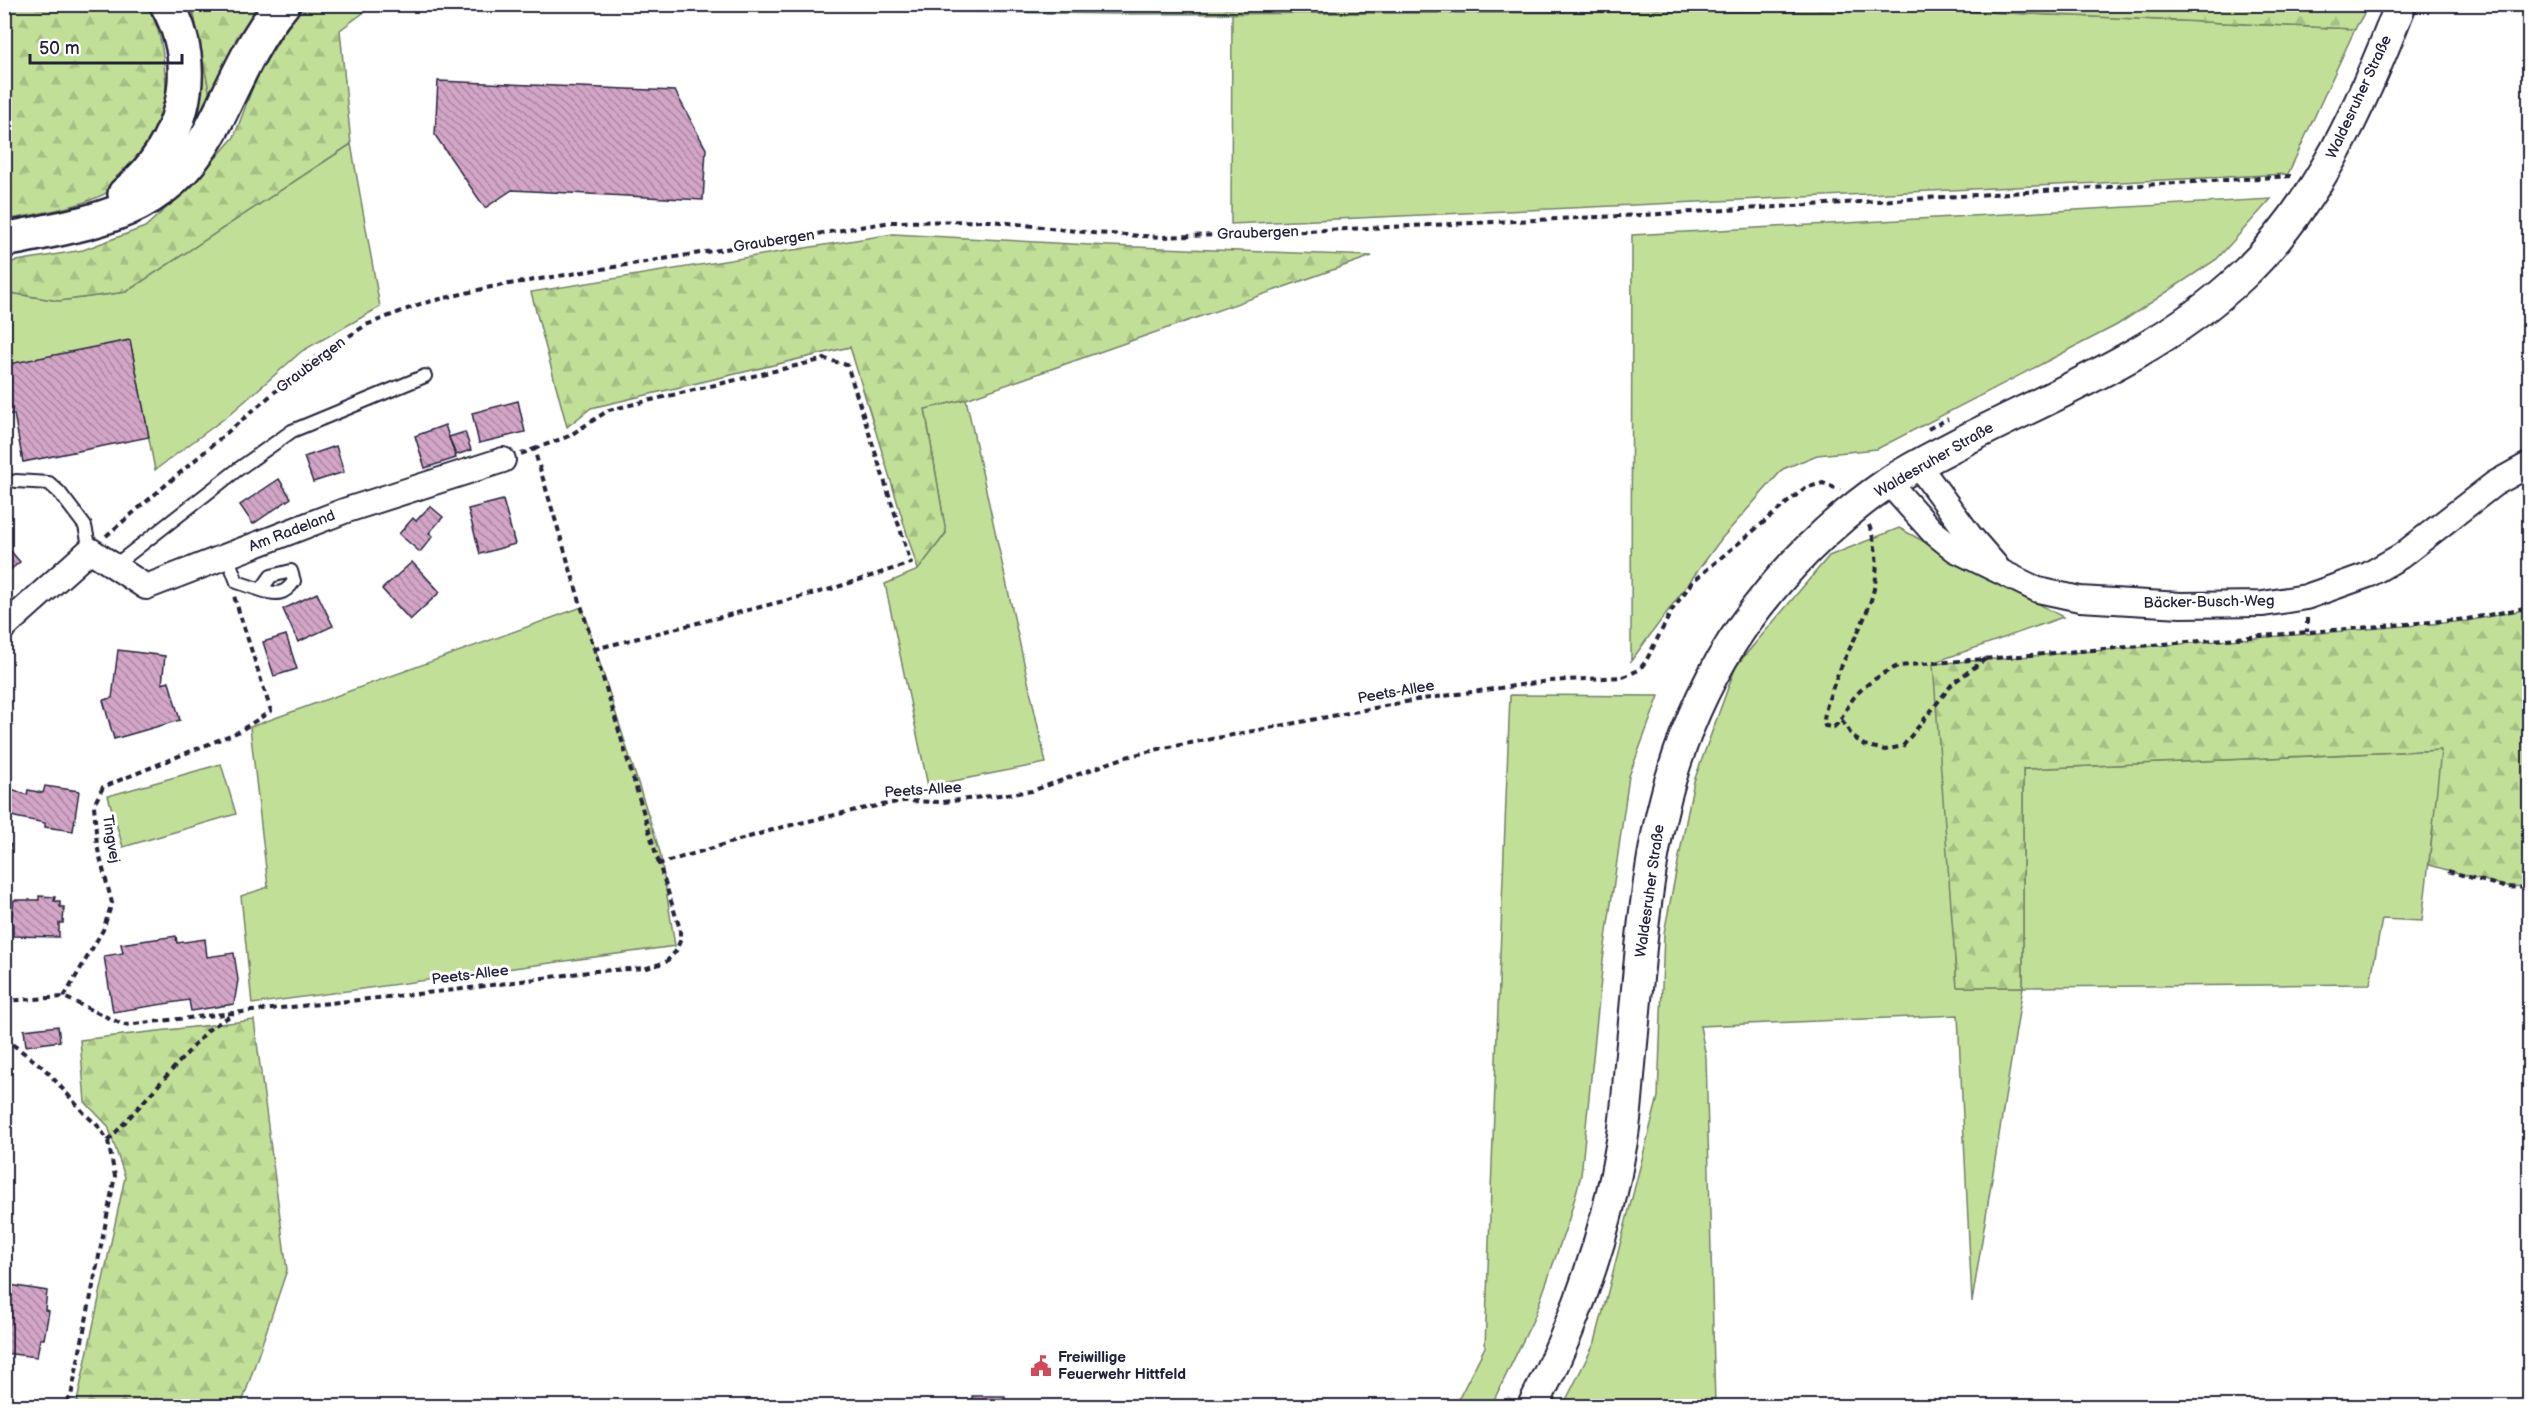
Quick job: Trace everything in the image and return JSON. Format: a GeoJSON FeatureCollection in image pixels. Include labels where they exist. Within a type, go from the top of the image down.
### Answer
{"type":"FeatureCollection","features":[{"type":"Feature","properties":{"kind":"highway"},"geometry":{"type":"LineString","coordinates":[[87,221],[120,199],[147,174],[173,136],[183,96],[184,60],[177,23],[167,4]]}},
{"type":"Feature","properties":{"kind":"highway"},"geometry":{"type":"LineString","coordinates":[[4,240],[111,216],[141,204],[176,176],[195,157],[250,54],[283,4]]}},
{"type":"Feature","properties":{"kind":"street","name":"Waldesruher Straße"},"geometry":{"type":"LineString","coordinates":[[1522,1399],[1580,1306],[1614,1190],[1623,1135],[1648,885],[1658,823],[1687,726],[1705,687],[1744,625],[1782,577],[1857,506],[1888,483],[1918,465],[2100,373],[2157,341],[2206,307],[2244,274],[2296,214],[2318,180],[2346,131],[2401,4]]}},
{"type":"Feature","properties":{"kind":"street","name":"Am Radeland"},"geometry":{"type":"LineString","coordinates":[[90,550],[146,587],[344,511],[503,460]]}},
{"type":"Feature","properties":{"kind":"street","name":"Bäcker-Busch-Weg"},"geometry":{"type":"LineString","coordinates":[[1888,483],[1932,531],[1956,550],[1979,564],[1999,570],[2038,590],[2080,599],[2263,604],[2306,597],[2341,587],[2401,556],[2494,484],[2529,464]]}},
{"type":"Feature","properties":{"kind":"street","name":"Bäcker-Busch-Weg"},"geometry":{"type":"LineString","coordinates":[[1918,465],[1970,536],[1999,570]]}},
{"type":"Feature","properties":{"kind":"street"},"geometry":{"type":"LineString","coordinates":[[4,627],[90,550]]}},
{"type":"Feature","properties":{"kind":"lane"},"geometry":{"type":"LineString","coordinates":[[114,566],[237,470],[292,431],[425,376]]}},
{"type":"Feature","properties":{"kind":"lane"},"geometry":{"type":"LineString","coordinates":[[16,480],[49,483],[85,526],[90,550]]}},
{"type":"Feature","properties":{"kind":"lane"},"geometry":{"type":"LineString","coordinates":[[225,557],[237,582],[261,590]]}},
{"type":"Feature","properties":{"kind":"path","name":"Graubergen"},"geometry":{"type":"LineString","coordinates":[[90,550],[320,355],[366,325],[420,304],[490,287],[891,222],[991,221],[1093,233],[1161,237],[1660,214],[2295,176],[2290,185]]}},
{"type":"Feature","properties":{"kind":"path"},"geometry":{"type":"LineString","coordinates":[[503,460],[569,436],[609,410],[825,359],[847,365],[911,563],[831,589],[596,649]]}},
{"type":"Feature","properties":{"kind":"path"},"geometry":{"type":"LineString","coordinates":[[1919,435],[1957,415]]}},
{"type":"Feature","properties":{"kind":"path"},"geometry":{"type":"LineString","coordinates":[[534,449],[659,864]]}},
{"type":"Feature","properties":{"kind":"path","name":"Peets-Allee"},"geometry":{"type":"LineString","coordinates":[[4,1001],[64,997],[124,1025],[444,991],[595,971],[647,968],[666,962],[676,951],[680,940],[680,929],[659,864],[779,828],[903,801],[943,802],[1032,791],[1126,757],[1159,749],[1416,700],[1549,681],[1623,677],[1639,669],[1646,661],[1672,610],[1693,581],[1716,560],[1804,488],[1823,483],[1838,489]]}},
{"type":"Feature","properties":{"kind":"path"},"geometry":{"type":"LineString","coordinates":[[1831,494],[1844,485]]}},
{"type":"Feature","properties":{"kind":"path"},"geometry":{"type":"LineString","coordinates":[[1868,521],[1878,561],[1877,585],[1868,613],[1844,656],[1826,707],[1825,726],[1834,727],[1841,720],[1850,702],[1884,673],[1898,666],[2467,619],[2529,607]]}},
{"type":"Feature","properties":{"kind":"path","name":"Tingvej"},"geometry":{"type":"LineString","coordinates":[[64,997],[103,930],[112,903],[97,846],[94,805],[104,787],[238,732],[271,711],[225,557]]}},
{"type":"Feature","properties":{"kind":"path"},"geometry":{"type":"LineString","coordinates":[[1841,720],[1852,736],[1864,745],[1885,750],[1903,746],[1953,683],[1988,658]]}},
{"type":"Feature","properties":{"kind":"path"},"geometry":{"type":"LineString","coordinates":[[2448,870],[2504,887],[2529,888]]}},
{"type":"Feature","properties":{"kind":"path"},"geometry":{"type":"LineString","coordinates":[[108,1141],[208,1030],[233,1013]]}},
{"type":"Feature","properties":{"kind":"path"},"geometry":{"type":"LineString","coordinates":[[4,1038],[44,1068],[99,1127],[108,1141],[115,1176],[71,1396],[64,1407]]}},
{"type":"Feature","properties":{"kind":"path"},"geometry":{"type":"LineString","coordinates":[[1503,1407],[1522,1399]]}},
{"type":"Feature","properties":{"kind":"green space"},"geometry":{"type":"Polygon","coordinates":[[[5,5],[145,5],[154,20],[160,38],[166,98],[150,153],[132,176],[116,188],[81,203],[5,220],[5,5]]]}},
{"type":"Feature","properties":{"kind":"green space"},"geometry":{"type":"Polygon","coordinates":[[[173,5],[192,5],[213,110],[140,189],[181,137],[173,5]]]}},
{"type":"Feature","properties":{"kind":"green space"},"geometry":{"type":"Polygon","coordinates":[[[192,5],[274,5],[213,110],[192,5]]]}},
{"type":"Feature","properties":{"kind":"green space"},"geometry":{"type":"Polygon","coordinates":[[[307,5],[374,5],[340,30],[351,144],[126,292],[59,301],[5,292],[5,263],[83,250],[145,227],[195,182],[234,137],[257,76],[294,16],[307,5]]]}},
{"type":"Feature","properties":{"kind":"green space"},"geometry":{"type":"Polygon","coordinates":[[[701,5],[2369,5],[2355,29],[1964,11],[1112,14],[732,8],[701,5]]]}},
{"type":"Feature","properties":{"kind":"green space"},"geometry":{"type":"Polygon","coordinates":[[[1964,11],[2355,29],[2288,174],[1231,224],[1232,13],[1964,11]]]}},
{"type":"Feature","properties":{"kind":"green space"},"geometry":{"type":"Polygon","coordinates":[[[351,144],[380,307],[302,351],[229,415],[155,470],[130,341],[5,365],[4,292],[59,301],[126,292],[351,144]]]}},
{"type":"Feature","properties":{"kind":"green space"},"geometry":{"type":"Polygon","coordinates":[[[2271,199],[2217,259],[2117,325],[1877,449],[1817,455],[1783,469],[1722,538],[1631,661],[1632,235],[2271,199]]]}},
{"type":"Feature","properties":{"kind":"green space"},"geometry":{"type":"Polygon","coordinates":[[[893,234],[1108,246],[1372,256],[966,399],[925,409],[946,533],[918,570],[850,347],[591,408],[567,427],[531,292],[893,234]]]}},
{"type":"Feature","properties":{"kind":"green space"},"geometry":{"type":"Polygon","coordinates":[[[966,399],[1046,763],[928,786],[885,584],[918,570],[946,533],[925,409],[966,399]]]}},
{"type":"Feature","properties":{"kind":"green space"},"geometry":{"type":"Polygon","coordinates":[[[1899,528],[2063,617],[1935,662],[1957,987],[2023,987],[1972,1302],[1958,1015],[1700,1026],[1706,1057],[1715,1406],[1563,1406],[1595,1342],[1658,1097],[1664,933],[1694,781],[1736,666],[1829,556],[1899,528]]]}},
{"type":"Feature","properties":{"kind":"green space"},"geometry":{"type":"Polygon","coordinates":[[[582,607],[660,852],[675,946],[252,1004],[241,896],[268,887],[250,727],[582,607]]]}},
{"type":"Feature","properties":{"kind":"green space"},"geometry":{"type":"Polygon","coordinates":[[[2529,609],[2529,887],[2505,886],[2429,865],[2441,750],[2023,769],[2023,987],[1957,987],[1933,664],[2467,621],[2529,609]]]}},
{"type":"Feature","properties":{"kind":"green space"},"geometry":{"type":"Polygon","coordinates":[[[1510,695],[1659,696],[1629,776],[1603,960],[1581,1175],[1569,1219],[1534,1318],[1491,1406],[1455,1406],[1485,1347],[1510,695]]]}},
{"type":"Feature","properties":{"kind":"green space"},"geometry":{"type":"Polygon","coordinates":[[[2442,750],[2422,921],[2382,919],[2370,984],[2023,987],[2023,769],[2442,750]]]}},
{"type":"Feature","properties":{"kind":"green space"},"geometry":{"type":"Polygon","coordinates":[[[221,764],[236,814],[123,847],[108,796],[221,764]]]}},
{"type":"Feature","properties":{"kind":"green space"},"geometry":{"type":"Polygon","coordinates":[[[254,1020],[287,1270],[241,1406],[76,1406],[125,1177],[108,1126],[85,1102],[80,1040],[254,1020]]]}},
{"type":"Feature","properties":{"kind":"building"},"geometry":{"type":"Polygon","coordinates":[[[438,81],[675,91],[706,149],[703,200],[512,190],[485,208],[435,135],[438,81]]]}},
{"type":"Feature","properties":{"kind":"building"},"geometry":{"type":"Polygon","coordinates":[[[130,340],[149,437],[23,462],[14,414],[4,415],[4,365],[130,340]]]}},
{"type":"Feature","properties":{"kind":"building"},"geometry":{"type":"Polygon","coordinates":[[[518,401],[525,432],[479,443],[472,413],[518,401]]]}},
{"type":"Feature","properties":{"kind":"building"},"geometry":{"type":"Polygon","coordinates":[[[445,425],[456,458],[425,468],[415,436],[445,425]]]}},
{"type":"Feature","properties":{"kind":"building"},"geometry":{"type":"Polygon","coordinates":[[[465,432],[471,450],[456,455],[449,437],[465,432]]]}},
{"type":"Feature","properties":{"kind":"building"},"geometry":{"type":"Polygon","coordinates":[[[336,446],[344,472],[313,482],[304,457],[336,446]]]}},
{"type":"Feature","properties":{"kind":"building"},"geometry":{"type":"Polygon","coordinates":[[[279,479],[291,498],[253,524],[240,505],[279,479]]]}},
{"type":"Feature","properties":{"kind":"building"},"geometry":{"type":"Polygon","coordinates":[[[503,500],[515,544],[480,554],[468,509],[503,500]]]}},
{"type":"Feature","properties":{"kind":"building"},"geometry":{"type":"Polygon","coordinates":[[[430,506],[443,517],[429,533],[433,536],[420,552],[399,534],[413,518],[416,521],[430,506]]]}},
{"type":"Feature","properties":{"kind":"building"},"geometry":{"type":"Polygon","coordinates":[[[4,543],[20,562],[4,575],[4,543]]]}},
{"type":"Feature","properties":{"kind":"building"},"geometry":{"type":"Polygon","coordinates":[[[412,562],[440,592],[410,620],[382,589],[412,562]]]}},
{"type":"Feature","properties":{"kind":"building"},"geometry":{"type":"Polygon","coordinates":[[[317,593],[333,626],[298,642],[283,609],[317,593]]]}},
{"type":"Feature","properties":{"kind":"building"},"geometry":{"type":"Polygon","coordinates":[[[286,635],[297,669],[274,676],[263,642],[286,635]]]}},
{"type":"Feature","properties":{"kind":"building"},"geometry":{"type":"Polygon","coordinates":[[[118,650],[165,656],[162,684],[169,682],[180,720],[114,739],[103,700],[112,698],[118,650]]]}},
{"type":"Feature","properties":{"kind":"building"},"geometry":{"type":"Polygon","coordinates":[[[4,786],[27,795],[28,790],[43,793],[45,786],[79,791],[73,831],[45,827],[45,823],[15,817],[4,812],[4,786]]]}},
{"type":"Feature","properties":{"kind":"building"},"geometry":{"type":"Polygon","coordinates":[[[4,842],[11,845],[4,864],[4,842]]]}},
{"type":"Feature","properties":{"kind":"building"},"geometry":{"type":"Polygon","coordinates":[[[39,896],[55,897],[54,901],[60,901],[60,907],[64,907],[63,923],[59,923],[59,937],[13,936],[13,923],[11,923],[14,900],[39,900],[39,896]]]}},
{"type":"Feature","properties":{"kind":"building"},"geometry":{"type":"Polygon","coordinates":[[[176,936],[177,943],[205,939],[207,957],[234,953],[238,980],[234,1004],[191,1011],[189,1000],[113,1012],[104,956],[123,953],[121,944],[176,936]]]}},
{"type":"Feature","properties":{"kind":"building"},"geometry":{"type":"Polygon","coordinates":[[[58,1026],[60,1041],[26,1046],[24,1030],[58,1026]]]}},
{"type":"Feature","properties":{"kind":"building"},"geometry":{"type":"Polygon","coordinates":[[[4,1069],[5,1079],[9,1079],[7,1097],[4,1097],[4,1069]]]}},
{"type":"Feature","properties":{"kind":"building"},"geometry":{"type":"Polygon","coordinates":[[[10,1285],[47,1291],[45,1310],[49,1311],[44,1339],[40,1339],[37,1357],[4,1353],[4,1304],[7,1304],[10,1285]]]}},
{"type":"Feature","properties":{"kind":"building"},"geometry":{"type":"Polygon","coordinates":[[[972,1396],[1005,1396],[1005,1404],[1084,1402],[1084,1406],[972,1406],[972,1396]]]}},
{"type":"Feature","properties":{"kind":"place","name":"Freiwillige Feuerwehr Hittfeld"},"geometry":{"type":"Point","coordinates":[1041,1366]}}]}
